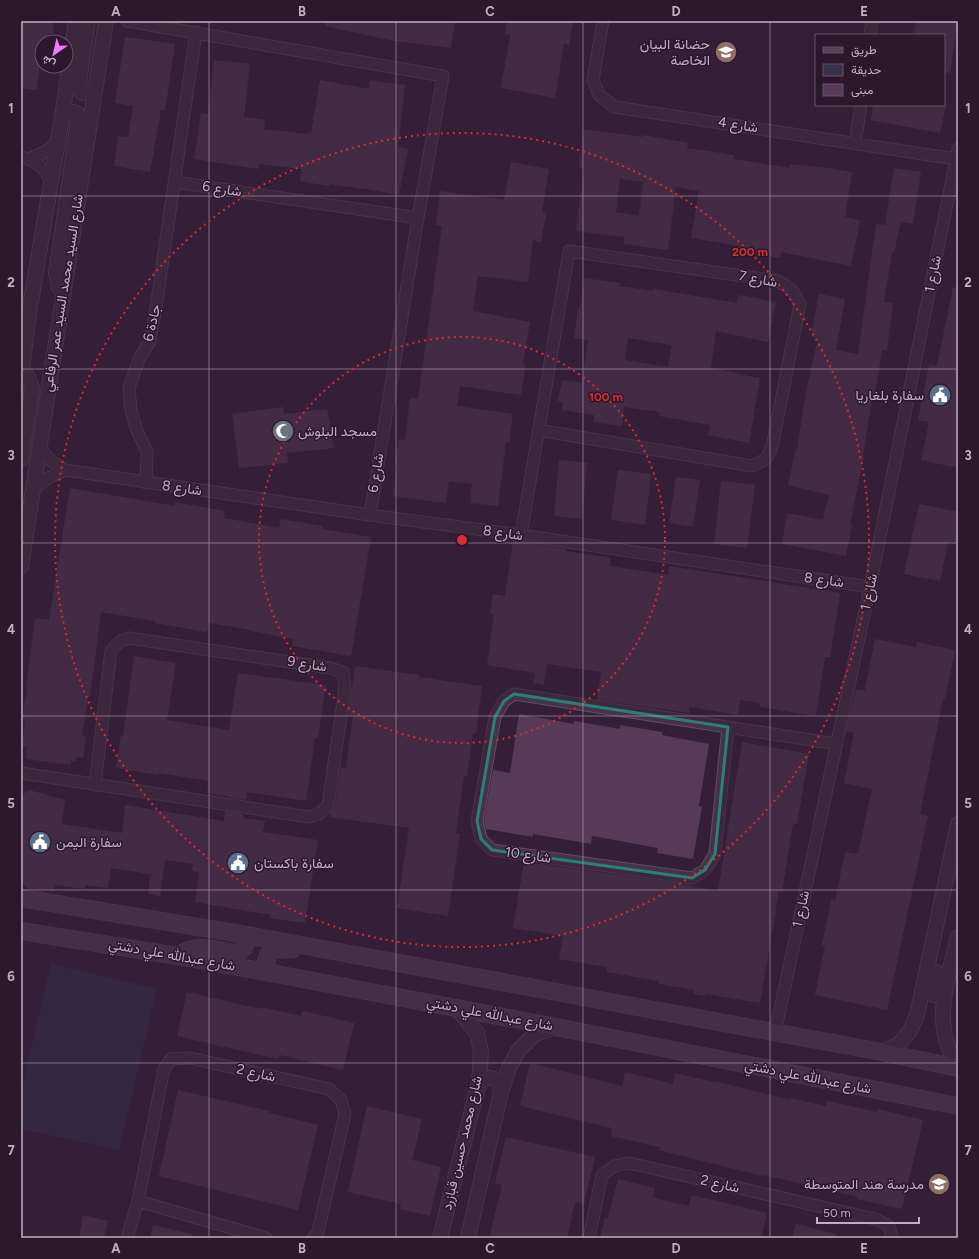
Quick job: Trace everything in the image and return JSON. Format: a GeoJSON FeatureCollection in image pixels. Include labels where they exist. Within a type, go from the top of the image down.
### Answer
{"type":"FeatureCollection","features":[{"type":"Feature","properties":{"kind":"main road"},"geometry":{"type":"LineString","coordinates":[[21,898],[241,934],[882,1052],[958,1068]]}},
{"type":"Feature","properties":{"kind":"main road","name":"شارع عبدالله علي دشتي"},"geometry":{"type":"LineString","coordinates":[[21,931],[178,956],[456,1007],[958,1106]]}},
{"type":"Feature","properties":{"kind":"main road"},"geometry":{"type":"LineString","coordinates":[[178,956],[187,949],[198,947],[236,953],[241,952],[245,948],[246,943],[245,938],[241,934]]}},
{"type":"Feature","properties":{"kind":"main road"},"geometry":{"type":"LineString","coordinates":[[271,973],[266,964],[272,952],[276,950],[321,949]]}},
{"type":"Feature","properties":{"kind":"street","name":"شارع السيد محمد السيد عمر الرفاعي"},"geometry":{"type":"LineString","coordinates":[[21,374],[24,321],[32,298],[62,117],[76,21]]}},
{"type":"Feature","properties":{"kind":"street"},"geometry":{"type":"LineString","coordinates":[[88,21],[78,88],[82,93],[95,88]]}},
{"type":"Feature","properties":{"kind":"street","name":"شارع السيد محمد السيد عمر الرفاعي"},"geometry":{"type":"LineString","coordinates":[[21,566],[24,532],[34,489],[62,298],[106,21]]}},
{"type":"Feature","properties":{"kind":"street","name":"شارع 6"},"geometry":{"type":"LineString","coordinates":[[127,21],[443,76],[418,218],[370,515]]}},
{"type":"Feature","properties":{"kind":"street","name":"شارع 4"},"geometry":{"type":"LineString","coordinates":[[603,21],[593,80],[599,95],[615,107],[855,143],[957,154]]}},
{"type":"Feature","properties":{"kind":"street"},"geometry":{"type":"LineString","coordinates":[[870,34],[872,21]]}},
{"type":"Feature","properties":{"kind":"street"},"geometry":{"type":"LineString","coordinates":[[175,182],[196,32]]}},
{"type":"Feature","properties":{"kind":"street"},"geometry":{"type":"LineString","coordinates":[[855,143],[861,106]]}},
{"type":"Feature","properties":{"kind":"street"},"geometry":{"type":"LineString","coordinates":[[62,117],[69,111],[77,113],[78,122],[56,273],[62,298]]}},
{"type":"Feature","properties":{"kind":"street"},"geometry":{"type":"LineString","coordinates":[[25,158],[44,153],[52,148],[57,141]]}},
{"type":"Feature","properties":{"kind":"street","name":"شارع 1"},"geometry":{"type":"LineString","coordinates":[[775,1033],[870,587],[957,154]]}},
{"type":"Feature","properties":{"kind":"street"},"geometry":{"type":"LineString","coordinates":[[25,158],[42,168],[51,181]]}},
{"type":"Feature","properties":{"kind":"street","name":"شارع 6"},"geometry":{"type":"LineString","coordinates":[[175,182],[418,218]]}},
{"type":"Feature","properties":{"kind":"street","name":"جادة 6"},"geometry":{"type":"LineString","coordinates":[[146,482],[147,452],[136,428],[131,410],[129,388],[139,359],[150,341],[175,182]]}},
{"type":"Feature","properties":{"kind":"street","name":"شارع 7"},"geometry":{"type":"LineString","coordinates":[[521,535],[538,430],[569,251],[778,281],[792,290],[800,304],[772,447],[766,460],[752,466],[538,430]]}},
{"type":"Feature","properties":{"kind":"street"},"geometry":{"type":"LineString","coordinates":[[21,309],[32,298]]}},
{"type":"Feature","properties":{"kind":"street"},"geometry":{"type":"LineString","coordinates":[[21,374],[28,377],[32,388],[21,459]]}},
{"type":"Feature","properties":{"kind":"street","name":"شارع 8"},"geometry":{"type":"LineString","coordinates":[[40,448],[51,461],[65,470],[370,515],[521,535],[870,587]]}},
{"type":"Feature","properties":{"kind":"street"},"geometry":{"type":"LineString","coordinates":[[34,489],[48,478],[65,470]]}},
{"type":"Feature","properties":{"kind":"street","name":"شارع 9"},"geometry":{"type":"LineString","coordinates":[[21,774],[95,785],[309,816],[319,814],[328,805],[345,688],[343,672],[330,668],[129,638],[119,642],[111,651],[95,785]]}},
{"type":"Feature","properties":{"kind":"street","name":"شارع 10"},"geometry":{"type":"LineString","coordinates":[[728,727],[715,854],[705,870],[692,878],[492,850],[481,839],[477,821],[494,717],[504,701],[514,694],[728,727],[837,744]]}},
{"type":"Feature","properties":{"kind":"street"},"geometry":{"type":"LineString","coordinates":[[882,1052],[898,1045],[910,1031],[917,1015],[958,824]]}},
{"type":"Feature","properties":{"kind":"street"},"geometry":{"type":"LineString","coordinates":[[944,891],[949,897],[950,905],[932,992],[934,995],[940,996],[944,992]]}},
{"type":"Feature","properties":{"kind":"street"},"geometry":{"type":"LineString","coordinates":[[958,937],[944,992],[943,1021],[944,1032],[950,1052],[958,1065]]}},
{"type":"Feature","properties":{"kind":"street","name":"شارع محمد حسين قبازرد"},"geometry":{"type":"LineString","coordinates":[[440,1238],[479,1082],[481,1052],[477,1033],[456,1007]]}},
{"type":"Feature","properties":{"kind":"street","name":"شارع محمد حسين قبازرد"},"geometry":{"type":"LineString","coordinates":[[468,1238],[501,1092],[509,1068],[518,1051],[535,1034],[556,1027]]}},
{"type":"Feature","properties":{"kind":"street","name":"شارع 2"},"geometry":{"type":"LineString","coordinates":[[127,1238],[138,1201],[164,1069],[171,1058],[190,1058],[329,1089],[342,1100],[345,1114],[318,1232],[313,1238]]}},
{"type":"Feature","properties":{"kind":"street"},"geometry":{"type":"LineString","coordinates":[[479,1082],[488,1078],[494,1079],[501,1086],[501,1092]]}},
{"type":"Feature","properties":{"kind":"street","name":"شارع 2"},"geometry":{"type":"LineString","coordinates":[[589,1238],[602,1174],[614,1166],[629,1163],[875,1219],[889,1226],[892,1238]]}},
{"type":"Feature","properties":{"kind":"street"},"geometry":{"type":"LineString","coordinates":[[138,1201],[266,1238]]}},
{"type":"Feature","properties":{"kind":"highlighted area"},"geometry":{"type":"Polygon","coordinates":[[[514,694],[728,727],[715,854],[705,870],[692,878],[492,850],[481,839],[477,821],[495,717],[504,701],[514,694]]]}},
{"type":"Feature","properties":{"kind":"green space"},"geometry":{"type":"Polygon","coordinates":[[[51,964],[157,989],[119,1150],[21,1129],[21,1091],[51,964]]]}},
{"type":"Feature","properties":{"kind":"building"},"geometry":{"type":"Polygon","coordinates":[[[21,21],[54,21],[52,34],[34,34],[34,74],[39,74],[36,90],[21,88],[21,21]]]}},
{"type":"Feature","properties":{"kind":"building"},"geometry":{"type":"Polygon","coordinates":[[[326,21],[455,21],[451,48],[395,41],[325,26],[326,21]]]}},
{"type":"Feature","properties":{"kind":"building"},"geometry":{"type":"Polygon","coordinates":[[[507,21],[573,21],[569,45],[564,44],[555,98],[501,88],[510,35],[505,34],[507,21]]]}},
{"type":"Feature","properties":{"kind":"building"},"geometry":{"type":"Polygon","coordinates":[[[916,21],[958,21],[950,73],[945,72],[945,34],[913,34],[916,21]]]}},
{"type":"Feature","properties":{"kind":"building"},"geometry":{"type":"Polygon","coordinates":[[[125,37],[175,44],[165,111],[161,110],[150,172],[114,166],[118,136],[128,137],[133,106],[115,103],[125,37]]]}},
{"type":"Feature","properties":{"kind":"building"},"geometry":{"type":"Polygon","coordinates":[[[214,60],[250,64],[244,117],[265,120],[264,129],[307,134],[308,132],[311,133],[320,80],[369,89],[370,80],[405,85],[398,147],[408,149],[399,195],[363,188],[330,184],[329,186],[300,181],[302,169],[259,164],[258,169],[194,159],[201,113],[208,114],[214,60]]]}},
{"type":"Feature","properties":{"kind":"building"},"geometry":{"type":"Polygon","coordinates":[[[946,105],[940,133],[871,120],[873,106],[946,105]]]}},
{"type":"Feature","properties":{"kind":"building"},"geometry":{"type":"Polygon","coordinates":[[[584,129],[643,137],[643,135],[688,143],[687,148],[734,155],[734,159],[790,168],[790,164],[852,172],[845,217],[860,220],[851,266],[781,252],[780,258],[738,250],[739,246],[691,238],[699,191],[676,187],[668,250],[624,244],[624,237],[576,231],[584,169],[579,168],[584,129]],[[620,179],[616,212],[639,216],[643,182],[620,179]]]}},
{"type":"Feature","properties":{"kind":"building"},"geometry":{"type":"Polygon","coordinates":[[[511,162],[549,169],[542,212],[546,213],[541,242],[533,240],[528,282],[478,276],[473,311],[530,322],[523,364],[526,365],[521,395],[460,386],[457,406],[513,414],[509,442],[506,442],[498,506],[470,503],[472,484],[449,481],[446,503],[393,496],[398,439],[405,440],[410,398],[418,399],[442,226],[436,225],[440,191],[504,200],[511,162]]]}},
{"type":"Feature","properties":{"kind":"building"},"geometry":{"type":"Polygon","coordinates":[[[894,168],[921,172],[913,224],[901,222],[894,253],[892,253],[884,302],[893,303],[887,351],[882,350],[874,399],[872,399],[864,455],[850,525],[852,525],[846,556],[782,544],[787,513],[823,520],[829,495],[788,485],[796,448],[797,449],[807,386],[818,338],[811,336],[819,294],[845,299],[836,350],[858,354],[876,224],[885,225],[894,168]]]}},
{"type":"Feature","properties":{"kind":"building"},"geometry":{"type":"Polygon","coordinates":[[[584,278],[620,283],[619,286],[653,291],[654,289],[737,303],[739,295],[776,302],[768,342],[716,331],[711,368],[760,378],[749,443],[708,435],[710,425],[659,416],[660,412],[624,407],[622,426],[593,422],[594,415],[562,410],[563,402],[558,401],[562,380],[582,383],[588,340],[574,338],[578,309],[580,309],[584,278]],[[628,338],[625,360],[668,367],[672,345],[628,338]]]}},
{"type":"Feature","properties":{"kind":"building"},"geometry":{"type":"Polygon","coordinates":[[[953,287],[958,288],[958,468],[921,460],[929,422],[918,420],[929,364],[937,366],[953,287]]]}},
{"type":"Feature","properties":{"kind":"building","name":"مسجد البلوش"},"geometry":{"type":"Polygon","coordinates":[[[283,407],[284,414],[327,409],[334,448],[287,453],[288,463],[239,468],[232,414],[283,407]]]}},
{"type":"Feature","properties":{"kind":"building"},"geometry":{"type":"Polygon","coordinates":[[[559,460],[587,463],[582,519],[554,516],[559,460]]]}},
{"type":"Feature","properties":{"kind":"building"},"geometry":{"type":"Polygon","coordinates":[[[618,470],[651,474],[645,525],[611,520],[618,470]]]}},
{"type":"Feature","properties":{"kind":"building"},"geometry":{"type":"Polygon","coordinates":[[[676,477],[700,480],[693,527],[669,523],[676,477]]]}},
{"type":"Feature","properties":{"kind":"building"},"geometry":{"type":"Polygon","coordinates":[[[721,481],[755,485],[747,548],[714,544],[721,481]]]}},
{"type":"Feature","properties":{"kind":"building"},"geometry":{"type":"Polygon","coordinates":[[[70,488],[175,506],[175,502],[225,511],[224,518],[279,528],[281,519],[323,526],[322,529],[371,537],[351,656],[292,646],[293,639],[251,630],[209,623],[207,632],[101,612],[90,697],[88,697],[82,736],[86,737],[83,758],[76,757],[75,761],[71,761],[71,765],[26,759],[27,746],[22,746],[25,719],[22,719],[35,618],[49,620],[70,488]]]}},
{"type":"Feature","properties":{"kind":"building"},"geometry":{"type":"Polygon","coordinates":[[[919,504],[958,512],[958,544],[948,542],[940,581],[904,574],[919,504]]]}},
{"type":"Feature","properties":{"kind":"building"},"geometry":{"type":"Polygon","coordinates":[[[513,541],[611,558],[610,566],[668,575],[669,566],[840,593],[830,657],[825,657],[816,716],[760,707],[760,703],[740,700],[738,715],[690,707],[689,713],[597,700],[601,672],[547,664],[544,685],[533,683],[535,673],[487,665],[494,614],[490,614],[493,594],[505,596],[513,541]]]}},
{"type":"Feature","properties":{"kind":"building"},"geometry":{"type":"Polygon","coordinates":[[[875,639],[916,647],[917,642],[955,650],[945,699],[943,699],[920,814],[928,816],[887,1010],[815,995],[825,946],[822,945],[831,900],[835,901],[845,852],[858,854],[872,789],[844,783],[854,733],[846,731],[856,689],[865,690],[875,639]]]}},
{"type":"Feature","properties":{"kind":"building"},"geometry":{"type":"Polygon","coordinates":[[[134,656],[176,663],[167,720],[229,730],[238,673],[326,685],[318,738],[315,738],[306,801],[247,792],[246,800],[227,797],[207,793],[209,781],[116,768],[121,735],[123,736],[134,656]]]}},
{"type":"Feature","properties":{"kind":"building"},"geometry":{"type":"Polygon","coordinates":[[[355,666],[482,686],[476,734],[473,733],[467,776],[464,776],[456,833],[460,834],[448,916],[397,908],[409,828],[330,817],[330,813],[335,806],[341,767],[346,768],[353,716],[348,716],[355,666]]]}},
{"type":"Feature","properties":{"kind":"building"},"geometry":{"type":"Polygon","coordinates":[[[519,714],[574,724],[574,721],[620,729],[620,725],[662,732],[662,735],[709,744],[699,806],[702,807],[693,859],[657,853],[658,848],[592,836],[591,844],[533,834],[533,837],[486,829],[484,821],[493,770],[510,773],[519,714]]]}},
{"type":"Feature","properties":{"kind":"building"},"geometry":{"type":"Polygon","coordinates":[[[742,742],[809,754],[797,824],[793,824],[782,892],[779,891],[760,1003],[706,994],[705,996],[694,994],[694,990],[659,984],[659,981],[607,972],[607,967],[559,959],[563,936],[513,928],[524,862],[671,882],[718,891],[742,742]]]}},
{"type":"Feature","properties":{"kind":"building"},"geometry":{"type":"Polygon","coordinates":[[[29,790],[65,800],[62,824],[122,833],[125,805],[224,821],[225,811],[243,814],[243,818],[265,821],[263,832],[318,840],[305,923],[270,918],[270,915],[195,902],[199,872],[192,871],[193,864],[165,860],[160,896],[148,894],[150,874],[111,868],[108,888],[85,885],[85,889],[55,885],[54,890],[28,889],[21,883],[21,796],[29,790]]]}},
{"type":"Feature","properties":{"kind":"building"},"geometry":{"type":"Polygon","coordinates":[[[187,992],[260,1009],[261,1007],[301,1016],[303,1011],[354,1023],[343,1070],[280,1055],[278,1059],[177,1036],[187,992]]]}},
{"type":"Feature","properties":{"kind":"building"},"geometry":{"type":"Polygon","coordinates":[[[530,1063],[622,1086],[625,1072],[673,1084],[675,1073],[790,1100],[790,1098],[826,1106],[827,1101],[877,1112],[877,1109],[923,1120],[902,1209],[857,1199],[858,1197],[813,1186],[763,1176],[659,1150],[660,1147],[611,1136],[612,1128],[520,1106],[530,1063]]]}},
{"type":"Feature","properties":{"kind":"building"},"geometry":{"type":"Polygon","coordinates":[[[178,1090],[269,1111],[269,1113],[318,1125],[298,1210],[159,1176],[178,1090]]]}},
{"type":"Feature","properties":{"kind":"building"},"geometry":{"type":"Polygon","coordinates":[[[367,1106],[422,1119],[412,1160],[441,1167],[430,1216],[400,1209],[401,1204],[348,1192],[367,1106]]]}},
{"type":"Feature","properties":{"kind":"building"},"geometry":{"type":"Polygon","coordinates":[[[506,1137],[595,1157],[584,1204],[575,1202],[567,1238],[504,1238],[490,1235],[502,1185],[495,1183],[506,1137]]]}},
{"type":"Feature","properties":{"kind":"building"},"geometry":{"type":"Polygon","coordinates":[[[618,1179],[655,1188],[653,1198],[689,1206],[692,1195],[767,1213],[761,1238],[600,1238],[605,1217],[608,1218],[618,1179]]]}},
{"type":"Feature","properties":{"kind":"building"},"geometry":{"type":"Polygon","coordinates":[[[83,1215],[108,1221],[104,1238],[79,1238],[83,1215]]]}},
{"type":"Feature","properties":{"kind":"building"},"geometry":{"type":"Polygon","coordinates":[[[796,1224],[836,1234],[835,1238],[792,1238],[796,1224]]]}},
{"type":"Feature","properties":{"kind":"building"},"geometry":{"type":"Polygon","coordinates":[[[153,1225],[192,1234],[191,1238],[150,1238],[153,1225]]]}},
{"type":"Feature","properties":{"kind":"place","name":"حضانة البيان الخاصة"},"geometry":{"type":"Point","coordinates":[726,52]}},
{"type":"Feature","properties":{"kind":"place","name":"سفارة بلغاريا"},"geometry":{"type":"Point","coordinates":[940,395]}},
{"type":"Feature","properties":{"kind":"place","name":"مسجد البلوش"},"geometry":{"type":"Point","coordinates":[283,431]}},
{"type":"Feature","properties":{"kind":"place","name":"سفارة اليمن"},"geometry":{"type":"Point","coordinates":[40,842]}},
{"type":"Feature","properties":{"kind":"place","name":"سفارة باكستان"},"geometry":{"type":"Point","coordinates":[238,863]}},
{"type":"Feature","properties":{"kind":"place","name":"مدرسة هند المتوسطة"},"geometry":{"type":"Point","coordinates":[939,1184]}}]}
